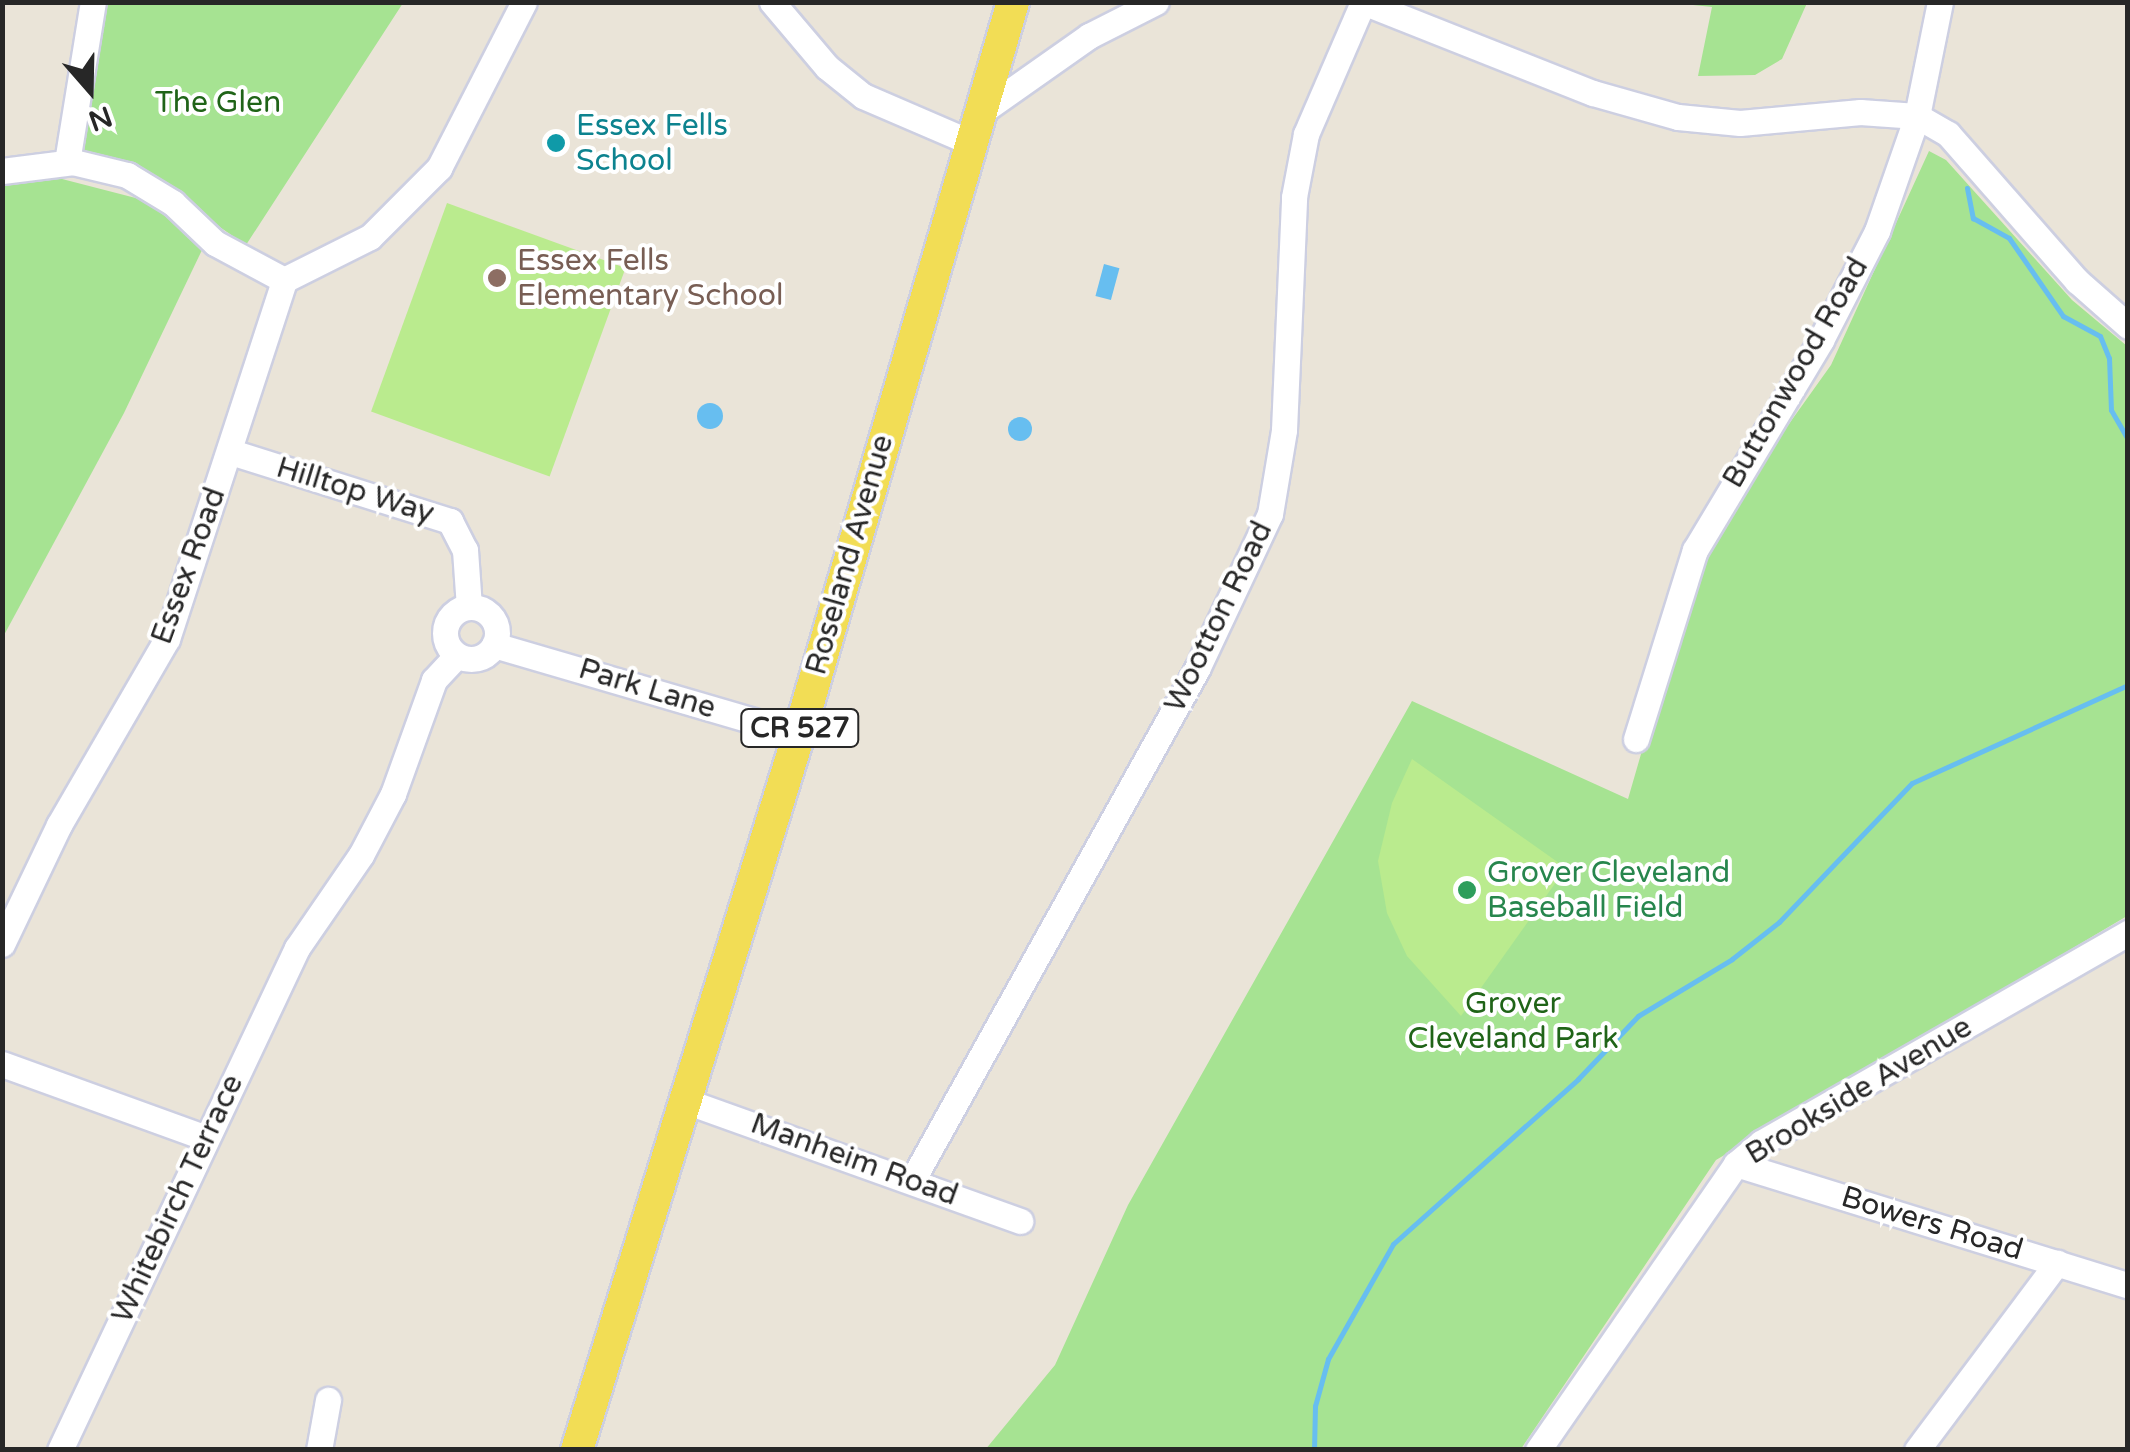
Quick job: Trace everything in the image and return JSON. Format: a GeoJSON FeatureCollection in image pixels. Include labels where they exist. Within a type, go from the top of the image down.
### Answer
{"type":"FeatureCollection","features":[{"type":"Feature","properties":{"kind":"main road","name":"Roseland Avenue"},"geometry":{"type":"LineString","coordinates":[[577,1450],[688,1102],[1013,2]]}},
{"type":"Feature","properties":{"kind":"street"},"geometry":{"type":"LineString","coordinates":[[67,162],[93,2]]}},
{"type":"Feature","properties":{"kind":"street"},"geometry":{"type":"LineString","coordinates":[[2,171],[67,162],[127,175],[174,203],[215,243],[284,280],[370,237],[439,168],[524,2]]}},
{"type":"Feature","properties":{"kind":"street"},"geometry":{"type":"LineString","coordinates":[[772,2],[827,67],[863,96],[976,127],[1089,36],[1156,2]]}},
{"type":"Feature","properties":{"kind":"street"},"geometry":{"type":"LineString","coordinates":[[1363,2],[1593,93],[1678,117],[1740,123],[1860,112],[1917,116],[1948,134],[2077,281],[2128,326]]}},
{"type":"Feature","properties":{"kind":"street","name":"Wootton Road"},"geometry":{"type":"LineString","coordinates":[[913,1179],[1198,670],[1270,514],[1284,430],[1294,197],[1311,121],[1363,2]]}},
{"type":"Feature","properties":{"kind":"street","name":"Buttonwood Road"},"geometry":{"type":"LineString","coordinates":[[1636,739],[1696,550],[1850,286],[1917,116],[1940,2]]}},
{"type":"Feature","properties":{"kind":"street","name":"Essex Road"},"geometry":{"type":"LineString","coordinates":[[2,944],[59,825],[167,640],[284,280]]}},
{"type":"Feature","properties":{"kind":"street","name":"Hilltop Way"},"geometry":{"type":"LineString","coordinates":[[231,452],[450,521],[465,550],[469,606]]}},
{"type":"Feature","properties":{"kind":"street"},"geometry":{"type":"LineString","coordinates":[[469,606],[496,624],[494,645],[478,659],[456,656],[445,626],[469,606]]}},
{"type":"Feature","properties":{"kind":"street","name":"Park Lane"},"geometry":{"type":"LineString","coordinates":[[494,645],[798,734]]}},
{"type":"Feature","properties":{"kind":"street","name":"Whitebirch Terrace"},"geometry":{"type":"LineString","coordinates":[[60,1450],[204,1137],[297,948],[393,794],[434,680],[456,656]]}},
{"type":"Feature","properties":{"kind":"street","name":"Brookside Avenue"},"geometry":{"type":"LineString","coordinates":[[1538,1450],[1736,1164],[1761,1143],[2128,934]]}},
{"type":"Feature","properties":{"kind":"street"},"geometry":{"type":"LineString","coordinates":[[2,1064],[204,1137]]}},
{"type":"Feature","properties":{"kind":"street","name":"Manheim Road"},"geometry":{"type":"LineString","coordinates":[[688,1102],[913,1179],[1020,1222]]}},
{"type":"Feature","properties":{"kind":"street","name":"Bowers Road"},"geometry":{"type":"LineString","coordinates":[[1736,1164],[2128,1285]]}},
{"type":"Feature","properties":{"kind":"street"},"geometry":{"type":"LineString","coordinates":[[1916,1450],[2058,1263]]}},
{"type":"Feature","properties":{"kind":"street"},"geometry":{"type":"LineString","coordinates":[[319,1450],[328,1400]]}},
{"type":"Feature","properties":{"kind":"green space"},"geometry":{"type":"Polygon","coordinates":[[[1807,2],[1782,59],[1755,75],[1698,76],[1712,7],[1674,3],[1807,2]]]}},
{"type":"Feature","properties":{"kind":"green space","name":"The Glen"},"geometry":{"type":"Polygon","coordinates":[[[105,3],[403,3],[246,245],[132,167],[73,146],[105,3]]]}},
{"type":"Feature","properties":{"kind":"green space","name":"Grover Cleveland Park"},"geometry":{"type":"Polygon","coordinates":[[[1929,151],[1946,160],[2072,300],[2127,346],[2127,916],[1716,1160],[1521,1449],[985,1450],[1055,1365],[1128,1205],[1412,701],[1628,799],[1685,602],[1739,494],[1831,365],[1929,151]]]}},
{"type":"Feature","properties":{"kind":"green space"},"geometry":{"type":"Polygon","coordinates":[[[35,172],[155,203],[202,250],[124,413],[3,637],[3,186],[35,172]]]}},
{"type":"Feature","properties":{"kind":"green space"},"geometry":{"type":"Polygon","coordinates":[[[447,203],[626,268],[550,477],[371,412],[447,203]]]}},
{"type":"Feature","properties":{"kind":"green space","name":"Grover Cleveland Baseball Field"},"geometry":{"type":"Polygon","coordinates":[[[1412,759],[1566,868],[1461,1016],[1407,956],[1387,913],[1378,861],[1392,803],[1412,759]]]}},
{"type":"Feature","properties":{"kind":"water"},"geometry":{"type":"Polygon","coordinates":[[[1104,264],[1119,268],[1111,300],[1095,296],[1104,264]]]}},
{"type":"Feature","properties":{"kind":"water"},"geometry":{"type":"Polygon","coordinates":[[[710,403],[719,407],[723,416],[719,425],[710,429],[701,425],[697,416],[701,407],[710,403]]]}},
{"type":"Feature","properties":{"kind":"water"},"geometry":{"type":"Polygon","coordinates":[[[1020,417],[1032,429],[1020,441],[1008,429],[1020,417]]]}},
{"type":"Feature","properties":{"kind":"waterway"},"geometry":{"type":"LineString","coordinates":[[1967,188],[1973,218],[2009,238],[2063,316],[2100,336],[2109,358],[2111,410],[2128,439]]}},
{"type":"Feature","properties":{"kind":"waterway"},"geometry":{"type":"LineString","coordinates":[[1314,1450],[1315,1406],[1328,1359],[1393,1244],[1578,1079],[1638,1016],[1732,959],[1779,922],[1912,783],[2128,685]]}},
{"type":"Feature","properties":{"kind":"place","name":"Essex Fells School"},"geometry":{"type":"Point","coordinates":[556,143]}},
{"type":"Feature","properties":{"kind":"place","name":"Essex Fells Elementary School"},"geometry":{"type":"Point","coordinates":[497,278]}},
{"type":"Feature","properties":{"kind":"place","name":"Grover Cleveland Baseball Field"},"geometry":{"type":"Point","coordinates":[1467,890]}}]}
